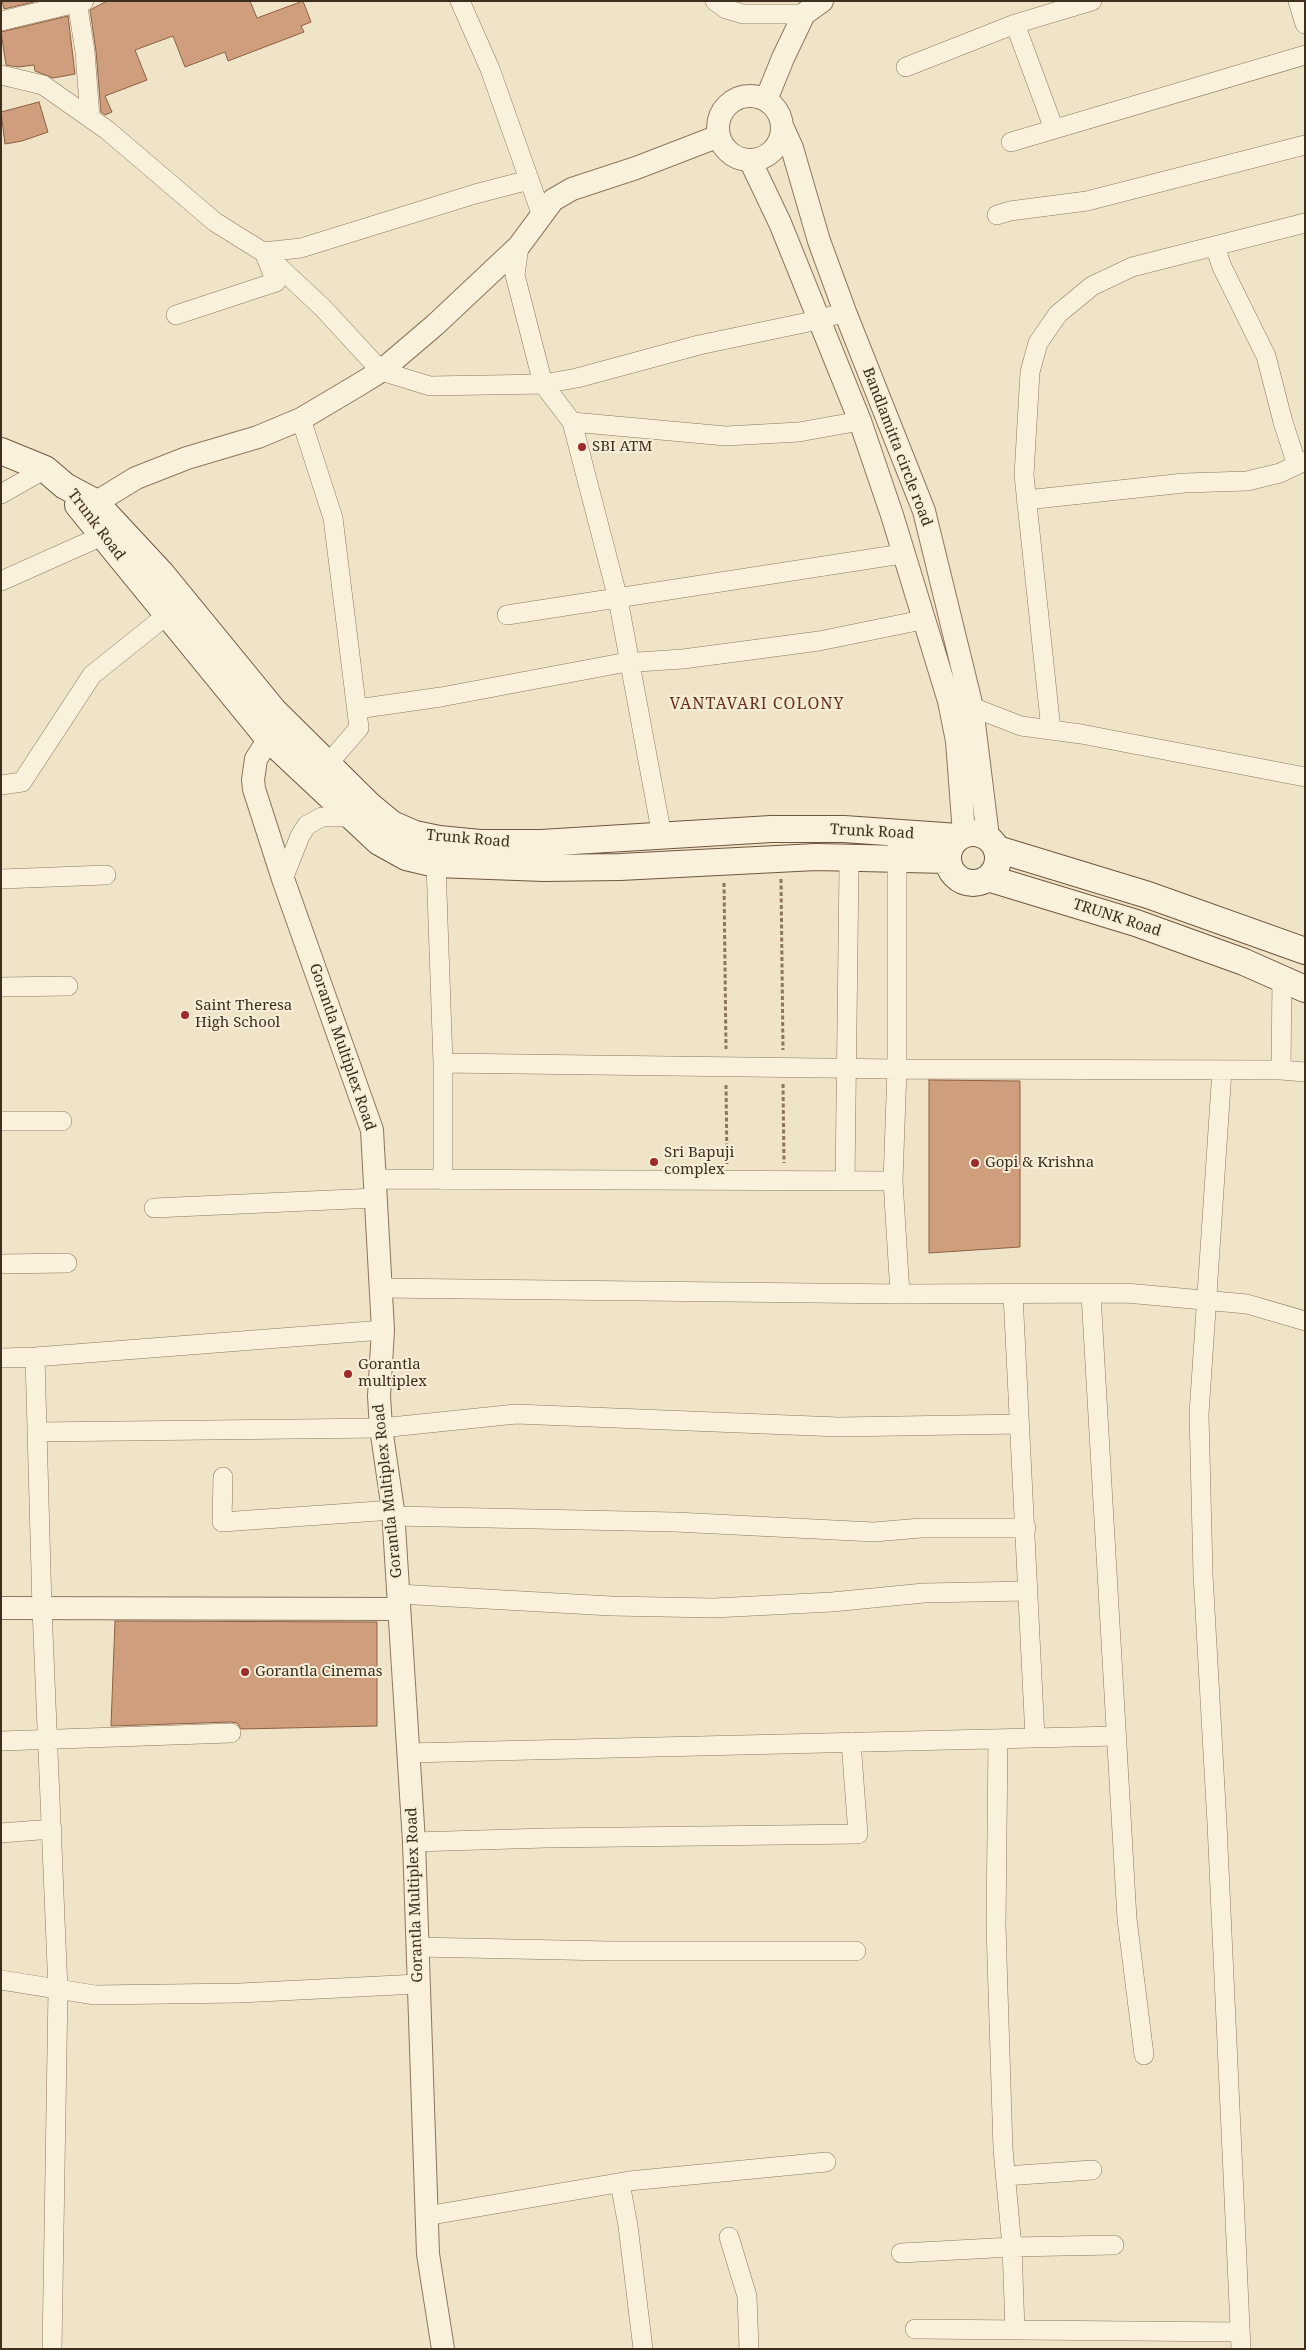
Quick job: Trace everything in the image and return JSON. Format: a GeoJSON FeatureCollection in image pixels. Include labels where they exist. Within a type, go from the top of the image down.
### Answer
{"type":"FeatureCollection","features":[{"type":"Feature","properties":{"kind":"main road","name":"TRUNK Road"},"geometry":{"type":"LineString","coordinates":[[1,451],[45,469],[66,486]]}},
{"type":"Feature","properties":{"kind":"main road","name":"Trunk Road"},"geometry":{"type":"LineString","coordinates":[[66,486],[161,573],[277,731],[326,765],[368,805],[392,824],[415,834],[439,839],[480,842],[541,843],[771,828],[844,829],[977,839],[1148,895],[1305,951]]}},
{"type":"Feature","properties":{"kind":"main road","name":"Trunk Road"},"geometry":{"type":"LineString","coordinates":[[88,506],[102,536],[167,615],[277,731],[350,817],[379,842],[406,857],[436,864],[544,868],[620,867],[816,857],[948,860]]}},
{"type":"Feature","properties":{"kind":"main road"},"geometry":{"type":"LineString","coordinates":[[977,839],[999,860],[996,870],[988,878],[976,883],[963,881],[952,873],[948,860],[950,847],[977,839]]}},
{"type":"Feature","properties":{"kind":"main road","name":"TRUNK Road"},"geometry":{"type":"LineString","coordinates":[[988,878],[1136,923],[1244,962],[1293,984]]}},
{"type":"Feature","properties":{"kind":"street"},"geometry":{"type":"LineString","coordinates":[[460,1],[490,69],[542,216]]}},
{"type":"Feature","properties":{"kind":"street"},"geometry":{"type":"LineString","coordinates":[[715,1],[726,9],[742,14],[813,8]]}},
{"type":"Feature","properties":{"kind":"street"},"geometry":{"type":"LineString","coordinates":[[906,67],[1015,24],[1092,1]]}},
{"type":"Feature","properties":{"kind":"street"},"geometry":{"type":"LineString","coordinates":[[1298,1],[1305,24]]}},
{"type":"Feature","properties":{"kind":"street"},"geometry":{"type":"LineString","coordinates":[[1,21],[79,2],[90,118]]}},
{"type":"Feature","properties":{"kind":"street"},"geometry":{"type":"LineString","coordinates":[[782,126],[781,136],[776,146],[764,156],[750,160],[730,153],[723,145],[719,136],[720,117],[731,103],[748,96],[766,100],[783,58],[813,8]]}},
{"type":"Feature","properties":{"kind":"street"},"geometry":{"type":"LineString","coordinates":[[1015,24],[1054,129]]}},
{"type":"Feature","properties":{"kind":"street"},"geometry":{"type":"LineString","coordinates":[[1010,142],[1305,55]]}},
{"type":"Feature","properties":{"kind":"street"},"geometry":{"type":"LineString","coordinates":[[1,76],[43,85],[108,130],[215,222],[263,252],[323,308],[381,371],[430,386],[543,384],[577,378],[699,345],[818,320],[845,312]]}},
{"type":"Feature","properties":{"kind":"street","name":"Bandlamitta circle road"},"geometry":{"type":"LineString","coordinates":[[766,100],[774,107],[792,148],[820,241],[845,312],[924,511],[961,708]]}},
{"type":"Feature","properties":{"kind":"street"},"geometry":{"type":"LineString","coordinates":[[88,506],[136,478],[187,458],[258,437],[301,419],[381,371],[519,246],[553,200],[572,189],[636,168],[719,136]]}},
{"type":"Feature","properties":{"kind":"street"},"geometry":{"type":"LineString","coordinates":[[997,215],[1010,211],[1087,201],[1305,145]]}},
{"type":"Feature","properties":{"kind":"street"},"geometry":{"type":"LineString","coordinates":[[750,160],[780,223],[860,421],[892,515],[922,620],[961,708],[958,741],[977,839]]}},
{"type":"Feature","properties":{"kind":"street"},"geometry":{"type":"LineString","coordinates":[[263,252],[301,248],[475,194],[528,180]]}},
{"type":"Feature","properties":{"kind":"street"},"geometry":{"type":"LineString","coordinates":[[1051,730],[1024,475],[1030,372],[1038,343],[1058,314],[1092,286],[1132,267],[1305,224]]}},
{"type":"Feature","properties":{"kind":"street"},"geometry":{"type":"LineString","coordinates":[[519,246],[515,275],[543,384],[572,422],[618,599],[662,836]]}},
{"type":"Feature","properties":{"kind":"street"},"geometry":{"type":"LineString","coordinates":[[1026,500],[1184,483],[1247,481],[1280,472],[1301,463],[1283,422],[1266,356],[1222,267],[1215,246]]}},
{"type":"Feature","properties":{"kind":"street"},"geometry":{"type":"LineString","coordinates":[[176,315],[276,282],[263,252]]}},
{"type":"Feature","properties":{"kind":"street"},"geometry":{"type":"LineString","coordinates":[[301,419],[333,518],[359,728],[326,765]]}},
{"type":"Feature","properties":{"kind":"street"},"geometry":{"type":"LineString","coordinates":[[572,422],[726,436],[799,432],[860,421]]}},
{"type":"Feature","properties":{"kind":"street"},"geometry":{"type":"LineString","coordinates":[[1,494],[45,469]]}},
{"type":"Feature","properties":{"kind":"street"},"geometry":{"type":"LineString","coordinates":[[1,581],[102,536]]}},
{"type":"Feature","properties":{"kind":"street"},"geometry":{"type":"LineString","coordinates":[[507,615],[902,554]]}},
{"type":"Feature","properties":{"kind":"street"},"geometry":{"type":"LineString","coordinates":[[1,785],[22,782],[92,675],[167,615]]}},
{"type":"Feature","properties":{"kind":"street"},"geometry":{"type":"LineString","coordinates":[[357,709],[440,697],[631,663],[683,659],[818,640],[922,620]]}},
{"type":"Feature","properties":{"kind":"street"},"geometry":{"type":"LineString","coordinates":[[961,708],[1021,726],[1305,777]]}},
{"type":"Feature","properties":{"kind":"street","name":"Gorantla Multiplex Road"},"geometry":{"type":"LineString","coordinates":[[277,731],[256,759],[253,780],[257,798],[283,879],[372,1130],[383,1330],[379,1396],[380,1428],[393,1513],[414,1842],[428,2254],[443,2349]]}},
{"type":"Feature","properties":{"kind":"street"},"geometry":{"type":"LineString","coordinates":[[283,879],[300,836],[307,825],[322,817],[350,817]]}},
{"type":"Feature","properties":{"kind":"street"},"geometry":{"type":"LineString","coordinates":[[897,833],[896,1069],[893,1181],[900,1294]]}},
{"type":"Feature","properties":{"kind":"street"},"geometry":{"type":"LineString","coordinates":[[436,864],[443,1063],[443,1180]]}},
{"type":"Feature","properties":{"kind":"street"},"geometry":{"type":"LineString","coordinates":[[845,1181],[849,867]]}},
{"type":"Feature","properties":{"kind":"street"},"geometry":{"type":"LineString","coordinates":[[1,879],[106,875]]}},
{"type":"Feature","properties":{"kind":"street"},"geometry":{"type":"LineString","coordinates":[[1281,1070],[1293,984]]}},
{"type":"Feature","properties":{"kind":"street"},"geometry":{"type":"LineString","coordinates":[[1,987],[68,986]]}},
{"type":"Feature","properties":{"kind":"street"},"geometry":{"type":"LineString","coordinates":[[443,1063],[896,1069],[1281,1070],[1305,1072]]}},
{"type":"Feature","properties":{"kind":"street"},"geometry":{"type":"LineString","coordinates":[[915,2329],[1015,2330],[1240,2340],[1217,1824],[1203,1574],[1198,1414],[1222,1070]]}},
{"type":"Feature","properties":{"kind":"street"},"geometry":{"type":"LineString","coordinates":[[1,1121],[62,1121]]}},
{"type":"Feature","properties":{"kind":"street"},"geometry":{"type":"LineString","coordinates":[[154,1208],[375,1189],[443,1180],[893,1181]]}},
{"type":"Feature","properties":{"kind":"street"},"geometry":{"type":"LineString","coordinates":[[1,1264],[66,1263]]}},
{"type":"Feature","properties":{"kind":"street"},"geometry":{"type":"LineString","coordinates":[[381,1288],[900,1294],[1126,1293],[1247,1304],[1305,1321]]}},
{"type":"Feature","properties":{"kind":"street"},"geometry":{"type":"LineString","coordinates":[[1013,1294],[1035,1738]]}},
{"type":"Feature","properties":{"kind":"street"},"geometry":{"type":"LineString","coordinates":[[1091,1294],[1127,1919],[1144,2055]]}},
{"type":"Feature","properties":{"kind":"street"},"geometry":{"type":"LineString","coordinates":[[1,1358],[383,1330]]}},
{"type":"Feature","properties":{"kind":"street"},"geometry":{"type":"LineString","coordinates":[[35,1357],[42,1608],[49,1738],[58,1990],[52,2349]]}},
{"type":"Feature","properties":{"kind":"street"},"geometry":{"type":"LineString","coordinates":[[38,1432],[380,1428],[516,1414],[839,1427],[1019,1424]]}},
{"type":"Feature","properties":{"kind":"street"},"geometry":{"type":"LineString","coordinates":[[223,1477],[222,1522],[393,1513],[675,1522],[874,1532],[921,1528],[1026,1528]]}},
{"type":"Feature","properties":{"kind":"street"},"geometry":{"type":"LineString","coordinates":[[1,1608],[399,1602],[714,1608],[832,1602],[924,1593],[1027,1591]]}},
{"type":"Feature","properties":{"kind":"street"},"geometry":{"type":"LineString","coordinates":[[1,1742],[49,1738],[231,1733]]}},
{"type":"Feature","properties":{"kind":"street"},"geometry":{"type":"LineString","coordinates":[[408,1753],[1116,1736]]}},
{"type":"Feature","properties":{"kind":"street"},"geometry":{"type":"LineString","coordinates":[[998,1739],[996,1926],[1005,2176],[1012,2247],[1015,2330]]}},
{"type":"Feature","properties":{"kind":"street"},"geometry":{"type":"LineString","coordinates":[[414,1842],[546,1838],[858,1834],[851,1742]]}},
{"type":"Feature","properties":{"kind":"street"},"geometry":{"type":"LineString","coordinates":[[1,1833],[52,1829]]}},
{"type":"Feature","properties":{"kind":"street"},"geometry":{"type":"LineString","coordinates":[[417,1947],[610,1951],[856,1951]]}},
{"type":"Feature","properties":{"kind":"street"},"geometry":{"type":"LineString","coordinates":[[1,1980],[58,1990],[104,1995],[240,1993],[418,1984]]}},
{"type":"Feature","properties":{"kind":"street"},"geometry":{"type":"LineString","coordinates":[[426,2216],[620,2183],[826,2162]]}},
{"type":"Feature","properties":{"kind":"street"},"geometry":{"type":"LineString","coordinates":[[1005,2176],[1092,2170]]}},
{"type":"Feature","properties":{"kind":"street"},"geometry":{"type":"LineString","coordinates":[[620,2183],[628,2226],[643,2349]]}},
{"type":"Feature","properties":{"kind":"street"},"geometry":{"type":"LineString","coordinates":[[729,2237],[747,2296],[749,2349]]}},
{"type":"Feature","properties":{"kind":"street"},"geometry":{"type":"LineString","coordinates":[[901,2253],[1012,2247],[1114,2245]]}},
{"type":"Feature","properties":{"kind":"path"},"geometry":{"type":"LineString","coordinates":[[781,878],[784,1181]]}},
{"type":"Feature","properties":{"kind":"path"},"geometry":{"type":"LineString","coordinates":[[724,879],[726,1054]]}},
{"type":"Feature","properties":{"kind":"path"},"geometry":{"type":"LineString","coordinates":[[726,1083],[727,1181]]}},
{"type":"Feature","properties":{"kind":"building"},"geometry":{"type":"Polygon","coordinates":[[[2,1],[34,1],[34,2],[4,9],[2,1]]]}},
{"type":"Feature","properties":{"kind":"building"},"geometry":{"type":"Polygon","coordinates":[[[107,1],[250,1],[257,18],[303,1],[311,22],[301,26],[304,32],[228,61],[225,52],[185,67],[173,36],[135,50],[147,80],[105,96],[112,112],[105,115],[101,112],[96,51],[90,10],[107,1]]]}},
{"type":"Feature","properties":{"kind":"building"},"geometry":{"type":"Polygon","coordinates":[[[68,16],[75,74],[53,78],[35,71],[34,65],[18,67],[6,65],[1,32],[68,16]]]}},
{"type":"Feature","properties":{"kind":"building"},"geometry":{"type":"Polygon","coordinates":[[[39,102],[48,132],[22,141],[5,144],[1,112],[39,102]]]}},
{"type":"Feature","properties":{"kind":"building","name":"Gopi & Krishna"},"geometry":{"type":"Polygon","coordinates":[[[929,1080],[1020,1081],[1020,1247],[929,1253],[929,1080]]]}},
{"type":"Feature","properties":{"kind":"building","name":"Gorantla Cinemas"},"geometry":{"type":"Polygon","coordinates":[[[115,1621],[377,1622],[377,1726],[241,1729],[237,1723],[231,1722],[111,1726],[115,1621]]]}},
{"type":"Feature","properties":{"kind":"place","name":"SBI ATM"},"geometry":{"type":"Point","coordinates":[582,447]}},
{"type":"Feature","properties":{"kind":"place","name":"Saint Theresa High School"},"geometry":{"type":"Point","coordinates":[185,1015]}},
{"type":"Feature","properties":{"kind":"place","name":"Sri Bapuji complex"},"geometry":{"type":"Point","coordinates":[654,1162]}},
{"type":"Feature","properties":{"kind":"place","name":"Gopi & Krishna"},"geometry":{"type":"Point","coordinates":[975,1163]}},
{"type":"Feature","properties":{"kind":"place","name":"Gorantla multiplex"},"geometry":{"type":"Point","coordinates":[348,1374]}},
{"type":"Feature","properties":{"kind":"place","name":"Gorantla Cinemas"},"geometry":{"type":"Point","coordinates":[245,1672]}},
{"type":"Feature","properties":{"kind":"district","name":"VANTAVARI COLONY"},"geometry":{"type":"Point","coordinates":[757,704]}}]}
